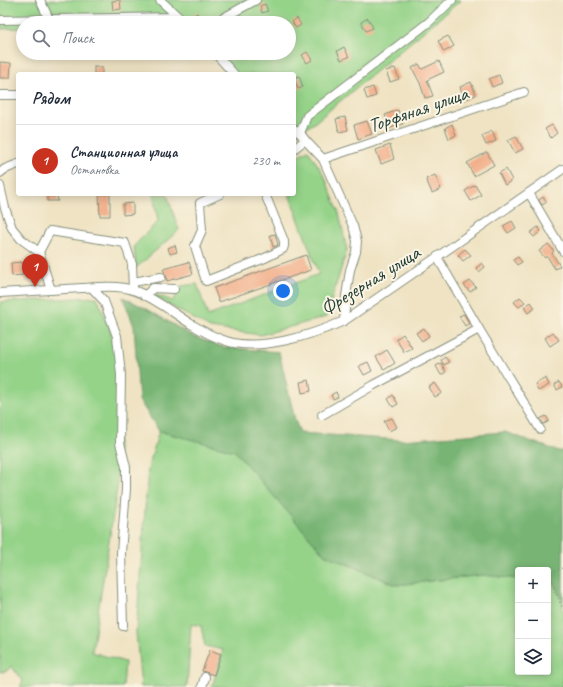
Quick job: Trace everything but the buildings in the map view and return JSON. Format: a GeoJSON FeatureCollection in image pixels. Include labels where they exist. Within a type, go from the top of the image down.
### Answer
{"type":"FeatureCollection","features":[{"type":"Feature","properties":{"kind":"street"},"geometry":{"type":"LineString","coordinates":[[40,0],[48,16]]}},
{"type":"Feature","properties":{"kind":"street"},"geometry":{"type":"LineString","coordinates":[[160,0],[177,16]]}},
{"type":"Feature","properties":{"kind":"street"},"geometry":{"type":"LineString","coordinates":[[227,16],[256,0]]}},
{"type":"Feature","properties":{"kind":"street"},"geometry":{"type":"LineString","coordinates":[[344,322],[350,270],[356,252],[357,240],[353,226],[323,159],[297,132],[307,116],[429,22],[452,0]]}},
{"type":"Feature","properties":{"kind":"street"},"geometry":{"type":"LineString","coordinates":[[0,20],[16,20]]}},
{"type":"Feature","properties":{"kind":"street"},"geometry":{"type":"LineString","coordinates":[[222,60],[232,72]]}},
{"type":"Feature","properties":{"kind":"street","name":"Торфяная улица"},"geometry":{"type":"LineString","coordinates":[[323,159],[524,92]]}},
{"type":"Feature","properties":{"kind":"street"},"geometry":{"type":"LineString","coordinates":[[0,94],[16,95]]}},
{"type":"Feature","properties":{"kind":"street"},"geometry":{"type":"LineString","coordinates":[[296,147],[305,140]]}},
{"type":"Feature","properties":{"kind":"street"},"geometry":{"type":"LineString","coordinates":[[0,173],[5,169],[16,165]]}},
{"type":"Feature","properties":{"kind":"street","name":"Фрезерная улица"},"geometry":{"type":"LineString","coordinates":[[133,286],[145,296],[206,333],[227,341],[248,344],[273,343],[297,338],[344,322],[563,169]]}},
{"type":"Feature","properties":{"kind":"street"},"geometry":{"type":"LineString","coordinates":[[0,186],[5,208],[12,228],[21,239],[39,252],[51,290]]}},
{"type":"Feature","properties":{"kind":"street"},"geometry":{"type":"LineString","coordinates":[[529,194],[563,251]]}},
{"type":"Feature","properties":{"kind":"street"},"geometry":{"type":"LineString","coordinates":[[216,196],[200,203],[202,230],[195,246],[206,281],[258,261],[283,249],[284,241],[266,196]]}},
{"type":"Feature","properties":{"kind":"street"},"geometry":{"type":"LineString","coordinates":[[39,252],[50,231],[125,243],[132,264],[133,286]]}},
{"type":"Feature","properties":{"kind":"street"},"geometry":{"type":"LineString","coordinates":[[437,257],[540,430]]}},
{"type":"Feature","properties":{"kind":"street"},"geometry":{"type":"LineString","coordinates":[[0,293],[115,288],[133,286],[160,277]]}},
{"type":"Feature","properties":{"kind":"street"},"geometry":{"type":"LineString","coordinates":[[92,288],[104,301],[117,336],[121,375],[120,443],[126,467],[126,489],[121,553],[123,626]]}},
{"type":"Feature","properties":{"kind":"street"},"geometry":{"type":"LineString","coordinates":[[145,296],[148,291],[153,288],[174,289]]}},
{"type":"Feature","properties":{"kind":"street"},"geometry":{"type":"LineString","coordinates":[[322,415],[374,385],[479,329]]}},
{"type":"Feature","properties":{"kind":"street"},"geometry":{"type":"LineString","coordinates":[[202,687],[205,677]]}},
{"type":"Feature","properties":{"kind":"path"},"geometry":{"type":"LineString","coordinates":[[563,568],[553,571],[550,576],[551,582],[563,610]]}},
{"type":"Feature","properties":{"kind":"path"},"geometry":{"type":"LineString","coordinates":[[561,687],[563,682]]}},
{"type":"Feature","properties":{"kind":"green space"},"geometry":{"type":"Polygon","coordinates":[[[0,0],[461,0],[314,123],[296,135],[296,72],[227,72],[216,60],[296,60],[296,16],[16,16],[16,28],[0,29],[0,0]]]}},
{"type":"Feature","properties":{"kind":"green space"},"geometry":{"type":"Polygon","coordinates":[[[308,150],[324,175],[339,213],[347,250],[326,317],[261,335],[210,328],[155,297],[156,295],[173,301],[181,286],[197,284],[208,316],[319,274],[290,196],[296,196],[296,157],[308,150]]]}},
{"type":"Feature","properties":{"kind":"green space"},"geometry":{"type":"Polygon","coordinates":[[[153,196],[168,196],[179,230],[136,268],[134,246],[158,221],[153,196]]]}},
{"type":"Feature","properties":{"kind":"green space"},"geometry":{"type":"Polygon","coordinates":[[[97,297],[110,329],[117,357],[118,455],[117,489],[92,652],[125,662],[123,687],[20,687],[23,681],[11,666],[7,671],[0,672],[0,302],[97,297]]]}},
{"type":"Feature","properties":{"kind":"green space"},"geometry":{"type":"Polygon","coordinates":[[[123,297],[147,309],[194,337],[223,347],[279,352],[295,420],[300,433],[402,440],[505,432],[558,451],[563,451],[563,601],[555,583],[551,582],[551,567],[515,567],[515,579],[483,575],[396,585],[324,554],[235,451],[159,431],[139,400],[134,326],[123,297]]]}},
{"type":"Feature","properties":{"kind":"green space"},"geometry":{"type":"Polygon","coordinates":[[[159,431],[235,451],[324,554],[396,585],[483,575],[515,579],[515,675],[551,675],[551,582],[554,583],[563,601],[563,687],[212,687],[223,650],[205,646],[201,626],[191,624],[187,687],[141,687],[136,632],[148,469],[159,431]]]}},
{"type":"Feature","properties":{"kind":"place","name":"Станционная улица"},"geometry":{"type":"Point","coordinates":[35,287]}}]}
